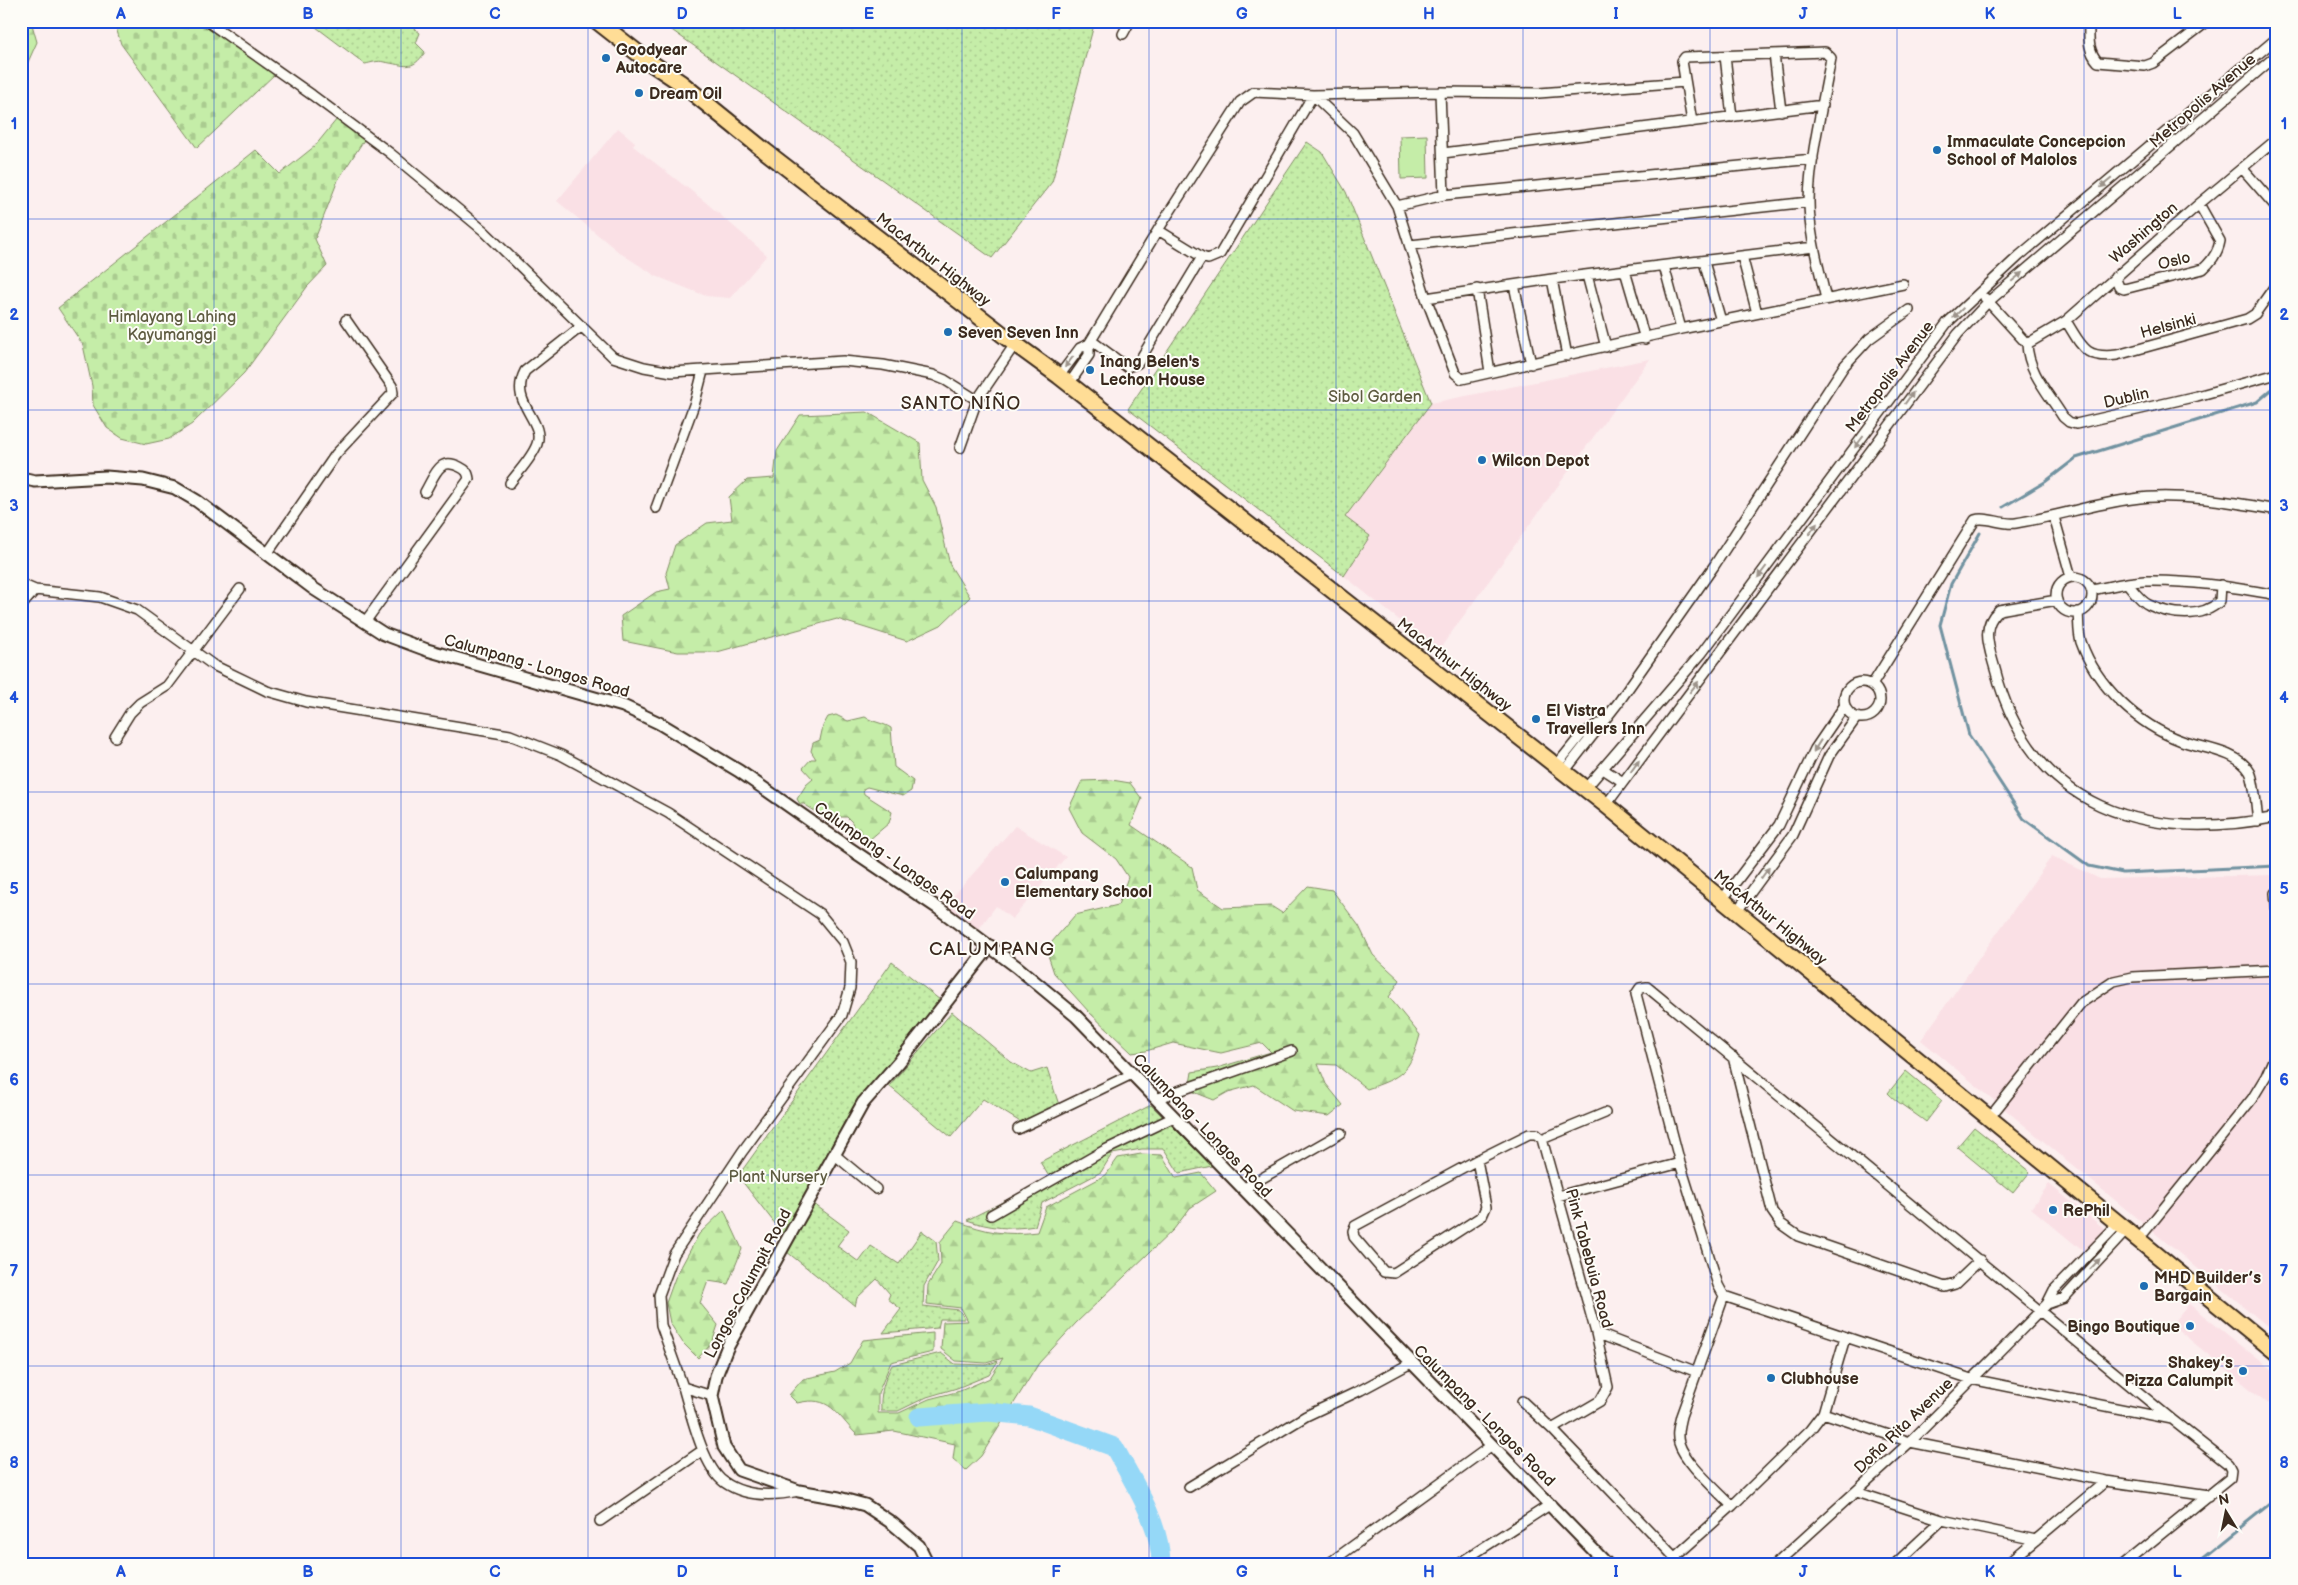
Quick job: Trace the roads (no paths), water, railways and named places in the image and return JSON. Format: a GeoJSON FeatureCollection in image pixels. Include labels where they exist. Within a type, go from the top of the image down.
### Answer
{"type":"FeatureCollection","features":[{"type":"Feature","properties":{"kind":"highway","name":"MacArthur Highway"},"geometry":{"type":"LineString","coordinates":[[597,21],[648,61],[681,83],[765,151],[1064,380],[1606,805],[2277,1353]]}},
{"type":"Feature","properties":{"kind":"street"},"geometry":{"type":"LineString","coordinates":[[207,21],[312,94],[390,153],[484,231],[613,357],[659,371],[703,372],[843,361],[882,365],[933,375],[945,380],[977,400]]}},
{"type":"Feature","properties":{"kind":"street"},"geometry":{"type":"LineString","coordinates":[[1123,34],[1130,21]]}},
{"type":"Feature","properties":{"kind":"street"},"geometry":{"type":"LineString","coordinates":[[2089,21],[2089,47],[2092,55],[2098,62],[2145,66],[2161,58],[2208,21]]}},
{"type":"Feature","properties":{"kind":"street","name":"Metropolis Avenue"},"geometry":{"type":"LineString","coordinates":[[1585,789],[1702,653],[1947,323],[1979,292],[2277,38]]}},
{"type":"Feature","properties":{"kind":"street"},"geometry":{"type":"LineString","coordinates":[[1692,122],[1682,61],[1685,57],[1825,52],[1828,54],[1830,58],[1809,202],[1814,246],[1826,299]]}},
{"type":"Feature","properties":{"kind":"street"},"geometry":{"type":"LineString","coordinates":[[1774,54],[1781,111]]}},
{"type":"Feature","properties":{"kind":"street","name":"Metropolis Avenue"},"geometry":{"type":"LineString","coordinates":[[1606,805],[1715,662],[1958,334],[1988,302],[2277,55]]}},
{"type":"Feature","properties":{"kind":"street"},"geometry":{"type":"LineString","coordinates":[[1725,56],[1732,117]]}},
{"type":"Feature","properties":{"kind":"street"},"geometry":{"type":"LineString","coordinates":[[1064,380],[1089,355],[1091,343],[1158,230],[1246,96],[1254,92],[1313,95],[1440,92],[1539,93],[1685,82]]}},
{"type":"Feature","properties":{"kind":"street"},"geometry":{"type":"LineString","coordinates":[[1440,92],[1444,195]]}},
{"type":"Feature","properties":{"kind":"street"},"geometry":{"type":"LineString","coordinates":[[1313,95],[1353,133],[1397,206],[1426,298],[1457,376],[1462,379],[1645,339],[1681,329],[1903,284]]}},
{"type":"Feature","properties":{"kind":"street"},"geometry":{"type":"LineString","coordinates":[[1158,230],[1202,257],[1208,259],[1220,254],[1313,95]]}},
{"type":"Feature","properties":{"kind":"street"},"geometry":{"type":"LineString","coordinates":[[1443,153],[1823,106]]}},
{"type":"Feature","properties":{"kind":"street","name":"Washington"},"geometry":{"type":"LineString","coordinates":[[2027,344],[2066,321],[2199,204],[2277,139]]}},
{"type":"Feature","properties":{"kind":"street"},"geometry":{"type":"LineString","coordinates":[[1397,206],[1444,195],[1814,159]]}},
{"type":"Feature","properties":{"kind":"street"},"geometry":{"type":"LineString","coordinates":[[2242,168],[2277,208]]}},
{"type":"Feature","properties":{"kind":"street"},"geometry":{"type":"LineString","coordinates":[[1410,245],[1809,202]]}},
{"type":"Feature","properties":{"kind":"street","name":"Oslo"},"geometry":{"type":"LineString","coordinates":[[2115,277],[2119,287],[2124,289],[2203,269],[2215,255],[2220,241],[2199,204]]}},
{"type":"Feature","properties":{"kind":"street"},"geometry":{"type":"LineString","coordinates":[[1426,298],[1477,289],[1704,262],[1814,246]]}},
{"type":"Feature","properties":{"kind":"street"},"geometry":{"type":"LineString","coordinates":[[1742,256],[1757,313]]}},
{"type":"Feature","properties":{"kind":"street"},"geometry":{"type":"LineString","coordinates":[[1091,343],[1126,367],[1138,363],[1202,257]]}},
{"type":"Feature","properties":{"kind":"street"},"geometry":{"type":"LineString","coordinates":[[1704,262],[1721,321]]}},
{"type":"Feature","properties":{"kind":"street"},"geometry":{"type":"LineString","coordinates":[[1664,266],[1681,329]]}},
{"type":"Feature","properties":{"kind":"street"},"geometry":{"type":"LineString","coordinates":[[1624,271],[1645,339]]}},
{"type":"Feature","properties":{"kind":"street"},"geometry":{"type":"LineString","coordinates":[[1587,275],[1606,347]]}},
{"type":"Feature","properties":{"kind":"street"},"geometry":{"type":"LineString","coordinates":[[1552,279],[1567,356]]}},
{"type":"Feature","properties":{"kind":"street","name":"Helsinki"},"geometry":{"type":"LineString","coordinates":[[2066,321],[2085,349],[2101,357],[2117,355],[2247,319],[2255,314],[2277,283]]}},
{"type":"Feature","properties":{"kind":"street"},"geometry":{"type":"LineString","coordinates":[[1514,285],[1532,364]]}},
{"type":"Feature","properties":{"kind":"street"},"geometry":{"type":"LineString","coordinates":[[1477,289],[1490,372]]}},
{"type":"Feature","properties":{"kind":"street"},"geometry":{"type":"LineString","coordinates":[[1979,292],[2027,344]]}},
{"type":"Feature","properties":{"kind":"street"},"geometry":{"type":"LineString","coordinates":[[1560,769],[1602,721],[1714,566],[1844,366],[1870,339],[1909,310]]}},
{"type":"Feature","properties":{"kind":"street"},"geometry":{"type":"LineString","coordinates":[[266,554],[336,454],[392,393],[392,386],[346,320]]}},
{"type":"Feature","properties":{"kind":"street"},"geometry":{"type":"LineString","coordinates":[[510,483],[537,445],[538,437],[520,393],[520,380],[525,371],[582,326]]}},
{"type":"Feature","properties":{"kind":"street"},"geometry":{"type":"LineString","coordinates":[[960,448],[977,400],[1015,344]]}},
{"type":"Feature","properties":{"kind":"street","name":"Dublin"},"geometry":{"type":"LineString","coordinates":[[2027,344],[2028,358],[2032,370],[2064,417],[2069,422],[2076,424],[2277,375]]}},
{"type":"Feature","properties":{"kind":"street"},"geometry":{"type":"LineString","coordinates":[[656,508],[691,412],[703,372]]}},
{"type":"Feature","properties":{"kind":"street"},"geometry":{"type":"LineString","coordinates":[[366,622],[469,479],[466,469],[452,462],[446,462],[424,492]]}},
{"type":"Feature","properties":{"kind":"street","name":"Calumpang - Longos Road"},"geometry":{"type":"LineString","coordinates":[[21,478],[35,480],[106,477],[143,480],[175,488],[198,501],[314,590],[384,634],[427,650],[623,706],[660,723],[740,771],[938,908],[990,946],[1076,1016],[1172,1118],[1607,1564]]}},
{"type":"Feature","properties":{"kind":"street"},"geometry":{"type":"LineString","coordinates":[[1872,684],[1975,520],[1981,518],[2009,524],[2054,517],[2133,498],[2177,498],[2237,503],[2277,510]]}},
{"type":"Feature","properties":{"kind":"street"},"geometry":{"type":"LineString","coordinates":[[2054,517],[2071,578]]}},
{"type":"Feature","properties":{"kind":"street"},"geometry":{"type":"LineString","coordinates":[[2071,578],[2083,580],[2091,590],[2089,604],[2078,612],[2064,610],[2057,600],[2056,594],[2061,583],[2071,578]]}},
{"type":"Feature","properties":{"kind":"street"},"geometry":{"type":"LineString","coordinates":[[2091,590],[2127,583],[2172,581],[2221,585],[2277,595]]}},
{"type":"Feature","properties":{"kind":"street"},"geometry":{"type":"LineString","coordinates":[[2127,583],[2149,605],[2182,614],[2202,612],[2213,608],[2220,601],[2221,585]]}},
{"type":"Feature","properties":{"kind":"street"},"geometry":{"type":"LineString","coordinates":[[21,584],[34,590],[100,597],[137,610],[213,665],[267,691],[306,702],[510,735],[561,755],[668,813],[820,914],[843,942],[851,962],[850,988],[842,1015],[742,1152],[674,1254],[659,1295],[661,1325],[703,1450],[723,1482],[749,1492],[779,1496],[799,1491]]}},
{"type":"Feature","properties":{"kind":"street"},"geometry":{"type":"LineString","coordinates":[[115,737],[130,713],[140,703],[167,686],[240,589]]}},
{"type":"Feature","properties":{"kind":"street"},"geometry":{"type":"LineString","coordinates":[[21,606],[34,590]]}},
{"type":"Feature","properties":{"kind":"street"},"geometry":{"type":"LineString","coordinates":[[2057,600],[2000,610],[1993,615],[1988,624],[1986,635],[2002,696],[2018,728],[2038,760],[2066,787],[2091,803],[2117,813],[2161,822],[2204,826],[2277,817]]}},
{"type":"Feature","properties":{"kind":"street"},"geometry":{"type":"LineString","coordinates":[[2078,612],[2081,641],[2094,670],[2122,703],[2149,726],[2180,740],[2230,755],[2242,762],[2250,772],[2258,820]]}},
{"type":"Feature","properties":{"kind":"street"},"geometry":{"type":"LineString","coordinates":[[1859,682],[1872,684],[1880,696],[1879,707],[1870,716],[1857,717],[1848,711],[1845,706],[1844,698],[1849,686],[1859,682]]}},
{"type":"Feature","properties":{"kind":"street"},"geometry":{"type":"LineString","coordinates":[[1722,900],[1779,825],[1815,749],[1845,706]]}},
{"type":"Feature","properties":{"kind":"street"},"geometry":{"type":"LineString","coordinates":[[1737,912],[1793,835],[1829,756],[1857,717]]}},
{"type":"Feature","properties":{"kind":"street"},"geometry":{"type":"LineString","coordinates":[[1602,769],[1623,782]]}},
{"type":"Feature","properties":{"kind":"street"},"geometry":{"type":"LineString","coordinates":[[1779,825],[1793,835]]}},
{"type":"Feature","properties":{"kind":"street"},"geometry":{"type":"LineString","coordinates":[[2275,894],[2277,914]]}},
{"type":"Feature","properties":{"kind":"street","name":"Longos-Calumpit Road"},"geometry":{"type":"LineString","coordinates":[[928,1564],[919,1546],[892,1523],[865,1506],[839,1498],[799,1491],[739,1470],[724,1448],[712,1396],[716,1376],[727,1348],[863,1103],[900,1062],[990,946]]}},
{"type":"Feature","properties":{"kind":"street"},"geometry":{"type":"LineString","coordinates":[[1990,1117],[2081,1003],[2114,981],[2132,977],[2277,970]]}},
{"type":"Feature","properties":{"kind":"street"},"geometry":{"type":"LineString","coordinates":[[2124,1564],[2230,1478],[2231,1470],[2228,1464],[2171,1419],[2044,1308],[1980,1260],[1733,1056],[1647,987],[1640,988],[1636,994],[1680,1163],[1718,1286],[1724,1296],[1971,1380],[2171,1419]]}},
{"type":"Feature","properties":{"kind":"street"},"geometry":{"type":"LineString","coordinates":[[1156,1099],[1292,1051]]}},
{"type":"Feature","properties":{"kind":"street","name":"Doña Rita Avenue"},"geometry":{"type":"LineString","coordinates":[[1776,1564],[1910,1442],[2044,1308],[2064,1298],[2252,1099],[2266,1076],[2277,1051]]}},
{"type":"Feature","properties":{"kind":"street"},"geometry":{"type":"LineString","coordinates":[[1733,1056],[1772,1211],[1788,1230],[1798,1236],[1944,1287],[1954,1284],[1980,1260]]}},
{"type":"Feature","properties":{"kind":"street"},"geometry":{"type":"LineString","coordinates":[[1018,1128],[1132,1074]]}},
{"type":"Feature","properties":{"kind":"street"},"geometry":{"type":"LineString","coordinates":[[1477,1160],[1486,1207],[1482,1216],[1394,1272],[1384,1272],[1354,1237],[1353,1231],[1355,1226],[1477,1160],[1529,1134],[1536,1134],[1542,1139],[1605,1113]]}},
{"type":"Feature","properties":{"kind":"street"},"geometry":{"type":"LineString","coordinates":[[991,1215],[1105,1150],[1172,1118]]}},
{"type":"Feature","properties":{"kind":"street"},"geometry":{"type":"LineString","coordinates":[[1243,1189],[1342,1134]]}},
{"type":"Feature","properties":{"kind":"street","name":"Pink Tabebuia Road"},"geometry":{"type":"LineString","coordinates":[[1542,1139],[1596,1333],[1608,1386],[1606,1394],[1600,1400],[1552,1429]]}},
{"type":"Feature","properties":{"kind":"street"},"geometry":{"type":"LineString","coordinates":[[835,1155],[876,1189]]}},
{"type":"Feature","properties":{"kind":"street"},"geometry":{"type":"LineString","coordinates":[[1558,1196],[1680,1163]]}},
{"type":"Feature","properties":{"kind":"street"},"geometry":{"type":"LineString","coordinates":[[1724,1296],[1681,1416],[1678,1430],[1679,1443],[1686,1457],[1732,1506]]}},
{"type":"Feature","properties":{"kind":"street"},"geometry":{"type":"LineString","coordinates":[[1596,1333],[1697,1372]]}},
{"type":"Feature","properties":{"kind":"street"},"geometry":{"type":"LineString","coordinates":[[1522,1401],[1552,1429],[1678,1560],[1810,1430],[1823,1413],[1845,1338]]}},
{"type":"Feature","properties":{"kind":"street"},"geometry":{"type":"LineString","coordinates":[[1189,1487],[1306,1416],[1361,1390],[1411,1363]]}},
{"type":"Feature","properties":{"kind":"street"},"geometry":{"type":"LineString","coordinates":[[683,1387],[712,1396]]}},
{"type":"Feature","properties":{"kind":"street"},"geometry":{"type":"LineString","coordinates":[[1823,1413],[1910,1442],[2106,1481],[2209,1496]]}},
{"type":"Feature","properties":{"kind":"street"},"geometry":{"type":"LineString","coordinates":[[1328,1564],[1492,1445]]}},
{"type":"Feature","properties":{"kind":"street"},"geometry":{"type":"LineString","coordinates":[[600,1521],[703,1450]]}},
{"type":"Feature","properties":{"kind":"street"},"geometry":{"type":"LineString","coordinates":[[2007,1564],[2106,1481]]}},
{"type":"Feature","properties":{"kind":"street"},"geometry":{"type":"LineString","coordinates":[[1856,1492],[1942,1520],[2036,1540]]}},
{"type":"Feature","properties":{"kind":"street"},"geometry":{"type":"LineString","coordinates":[[1458,1564],[1550,1504]]}},
{"type":"Feature","properties":{"kind":"street"},"geometry":{"type":"LineString","coordinates":[[1895,1564],[1942,1520]]}},
{"type":"Feature","properties":{"kind":"waterway"},"geometry":{"type":"LineString","coordinates":[[2003,507],[2045,482],[2076,458],[2257,402],[2277,385]]}},
{"type":"Feature","properties":{"kind":"waterway"},"geometry":{"type":"LineString","coordinates":[[1980,533],[1951,584],[1940,625],[1969,735],[2024,819],[2089,866],[2123,873],[2277,866]]}},
{"type":"Feature","properties":{"kind":"waterway"},"geometry":{"type":"LineString","coordinates":[[919,1417],[988,1412],[1029,1416],[1114,1447],[1145,1503],[1160,1549],[1161,1564]]}},
{"type":"Feature","properties":{"kind":"waterway"},"geometry":{"type":"LineString","coordinates":[[2195,1564],[2277,1498]]}},
{"type":"Feature","properties":{"kind":"place","name":"Goodyear Autocare"},"geometry":{"type":"Point","coordinates":[606,58]}},
{"type":"Feature","properties":{"kind":"place","name":"Dream Oil"},"geometry":{"type":"Point","coordinates":[639,93]}},
{"type":"Feature","properties":{"kind":"place","name":"Immaculate Concepcion School of Malolos"},"geometry":{"type":"Point","coordinates":[1937,150]}},
{"type":"Feature","properties":{"kind":"place","name":"Seven Seven Inn"},"geometry":{"type":"Point","coordinates":[948,332]}},
{"type":"Feature","properties":{"kind":"place","name":"Inang Belen's Lechon House"},"geometry":{"type":"Point","coordinates":[1090,370]}},
{"type":"Feature","properties":{"kind":"place","name":"Wilcon Depot"},"geometry":{"type":"Point","coordinates":[1482,460]}},
{"type":"Feature","properties":{"kind":"place","name":"El Vistra Travellers Inn"},"geometry":{"type":"Point","coordinates":[1536,719]}},
{"type":"Feature","properties":{"kind":"place","name":"Calumpang Elementary School"},"geometry":{"type":"Point","coordinates":[1005,882]}},
{"type":"Feature","properties":{"kind":"place","name":"RePhil"},"geometry":{"type":"Point","coordinates":[2053,1210]}},
{"type":"Feature","properties":{"kind":"place","name":"MHD Builder’s Bargain"},"geometry":{"type":"Point","coordinates":[2144,1286]}},
{"type":"Feature","properties":{"kind":"place","name":"Bingo Boutique"},"geometry":{"type":"Point","coordinates":[2190,1326]}},
{"type":"Feature","properties":{"kind":"place","name":"Shakey’s Pizza Calumpit"},"geometry":{"type":"Point","coordinates":[2243,1371]}},
{"type":"Feature","properties":{"kind":"place","name":"Clubhouse"},"geometry":{"type":"Point","coordinates":[1771,1378]}},
{"type":"Feature","properties":{"kind":"district","name":"SANTO NIÑO"},"geometry":{"type":"Point","coordinates":[961,403]}},
{"type":"Feature","properties":{"kind":"district","name":"CALUMPANG"},"geometry":{"type":"Point","coordinates":[992,948]}},
{"type":"Feature","properties":{"kind":"park label","name":"Himlayang Lahing Kayumanggi"},"geometry":{"type":"Point","coordinates":[172,325]}},
{"type":"Feature","properties":{"kind":"park label","name":"Sibol Garden"},"geometry":{"type":"Point","coordinates":[1375,396]}},
{"type":"Feature","properties":{"kind":"park label","name":"Plant Nursery"},"geometry":{"type":"Point","coordinates":[778,1176]}}]}
